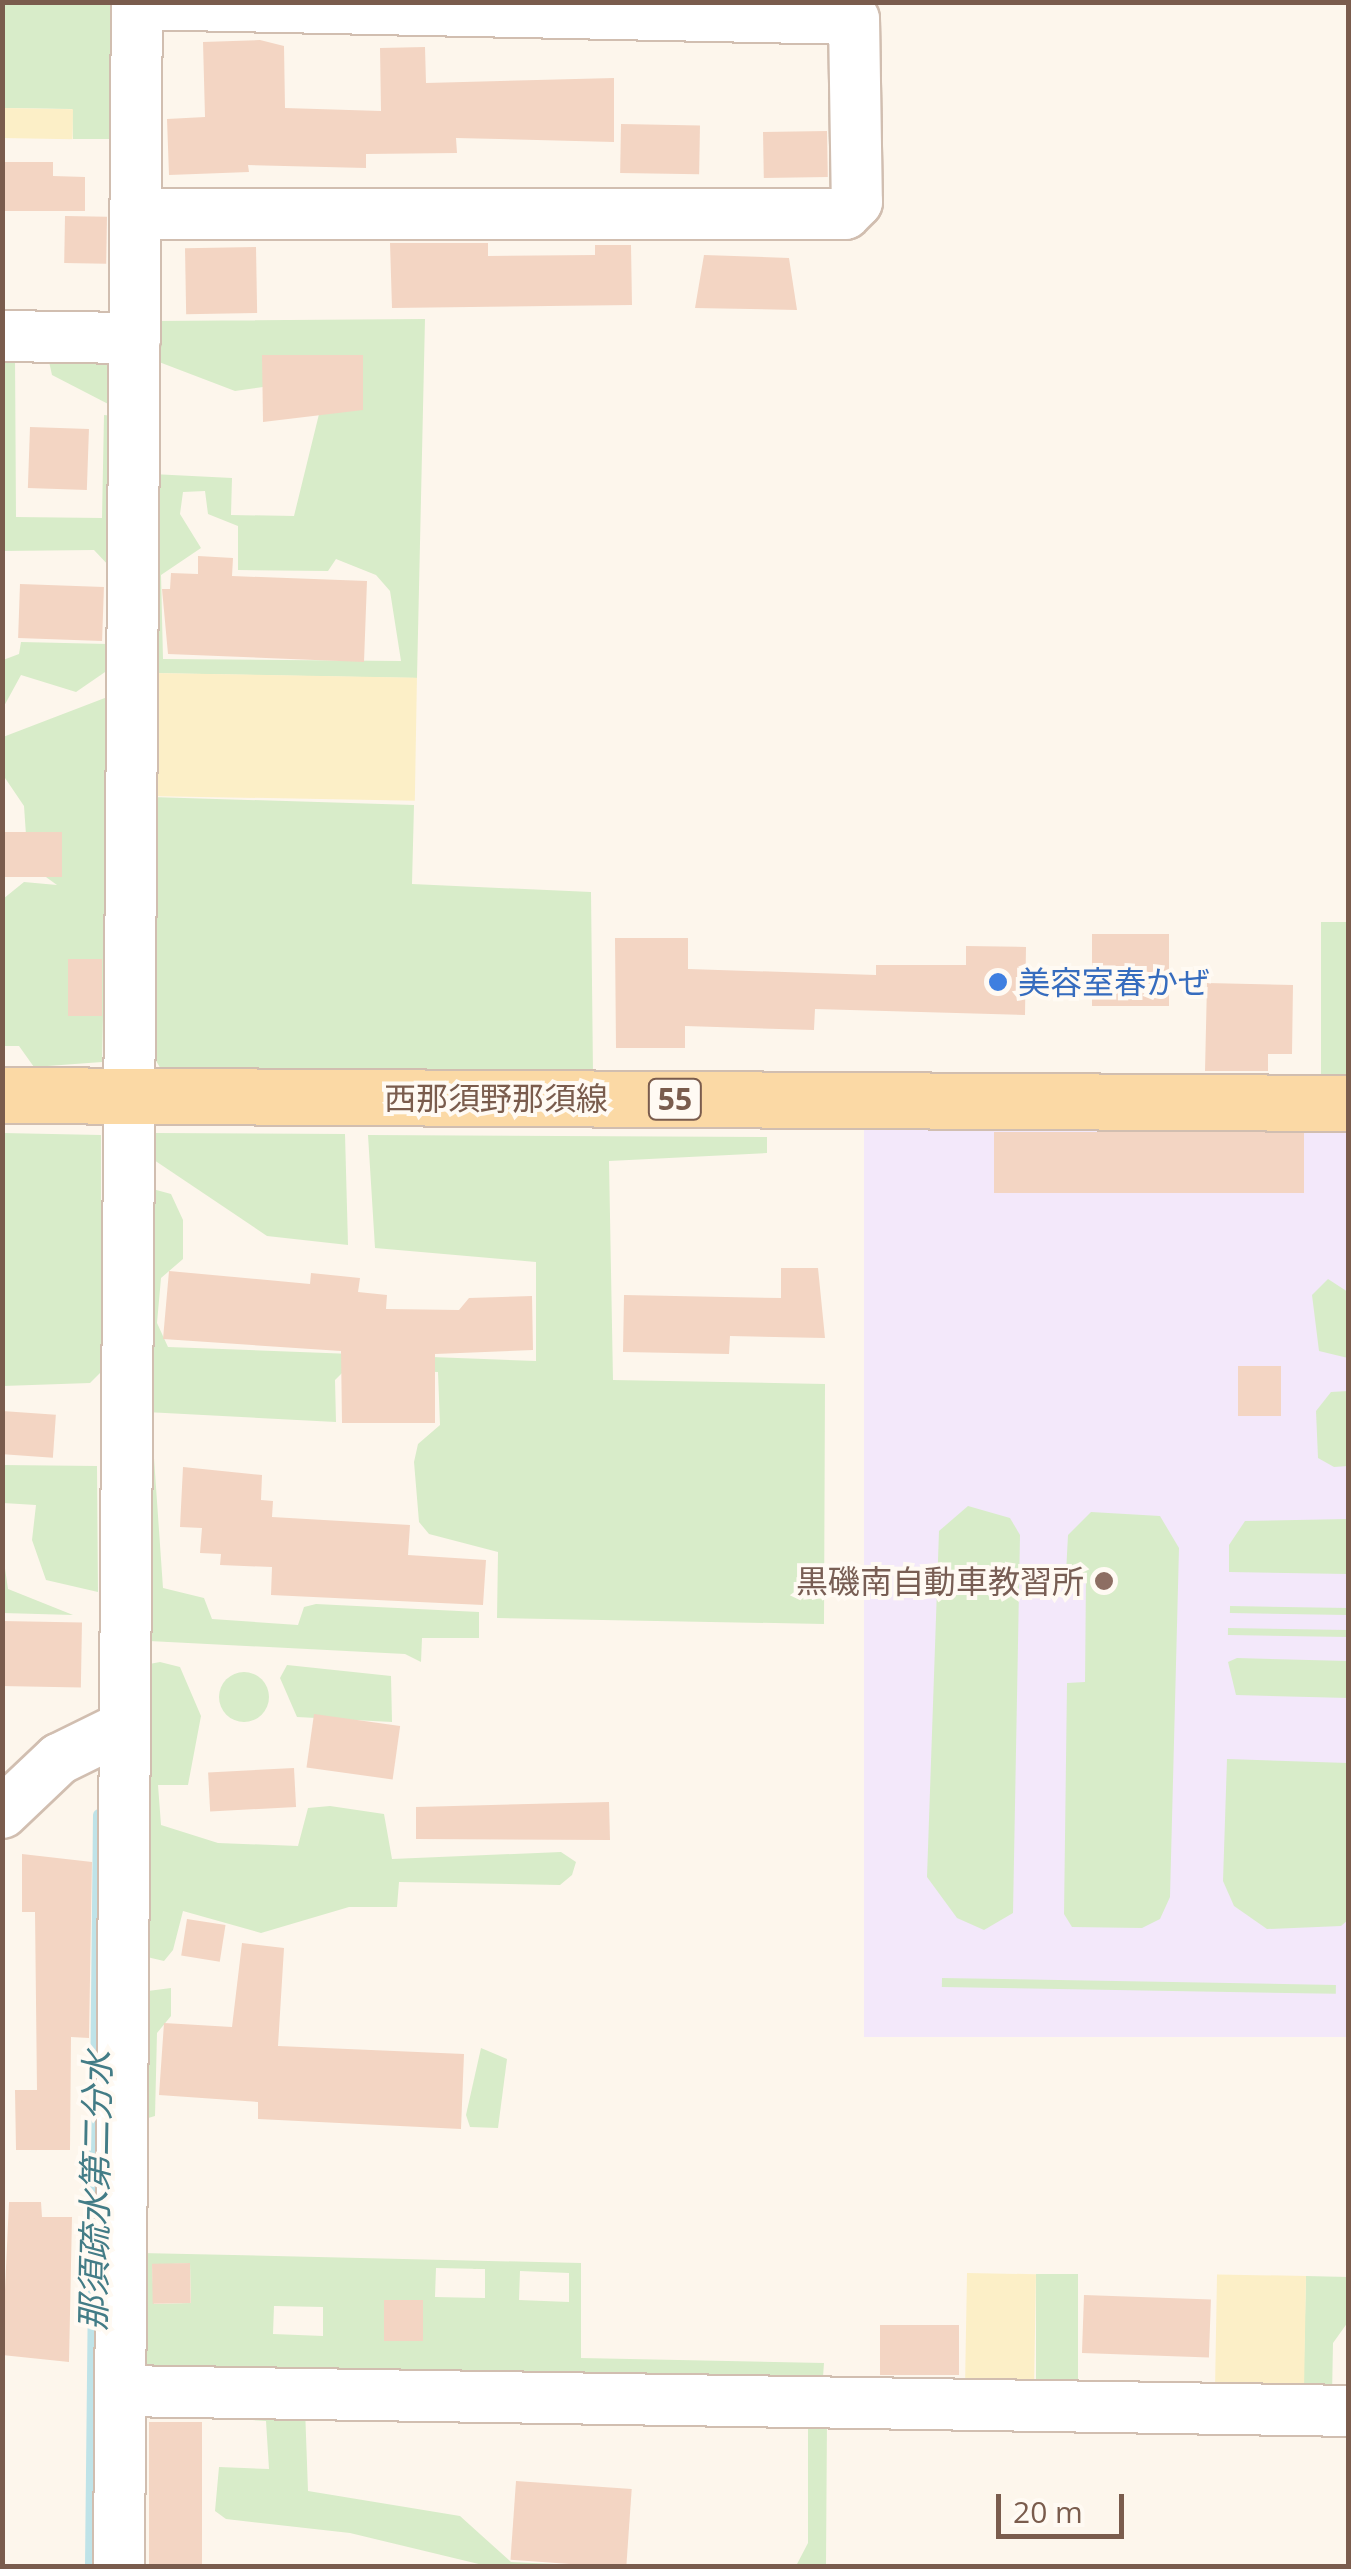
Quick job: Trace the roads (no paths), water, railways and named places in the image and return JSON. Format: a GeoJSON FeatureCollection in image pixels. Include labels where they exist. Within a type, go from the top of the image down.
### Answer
{"type":"FeatureCollection","features":[{"type":"Feature","properties":{"kind":"main road","name":"西那須野那須線"},"geometry":{"type":"LineString","coordinates":[[2,1095],[1348,1102]]}},
{"type":"Feature","properties":{"kind":"street"},"geometry":{"type":"LineString","coordinates":[[119,2566],[120,1728],[135,338],[140,214],[138,4],[854,19],[857,202],[844,214],[140,214]]}},
{"type":"Feature","properties":{"kind":"street"},"geometry":{"type":"LineString","coordinates":[[2,336],[135,338]]}},
{"type":"Feature","properties":{"kind":"street"},"geometry":{"type":"LineString","coordinates":[[2,1813],[60,1759],[120,1728]]}},
{"type":"Feature","properties":{"kind":"street"},"geometry":{"type":"LineString","coordinates":[[121,2391],[1348,2411]]}},
{"type":"Feature","properties":{"kind":"waterway","name":"那須疏水第二分水"},"geometry":{"type":"LineString","coordinates":[[91,2566],[99,1815]]}},
{"type":"Feature","properties":{"kind":"place","name":"美容室春かぜ"},"geometry":{"type":"Point","coordinates":[998,982]}},
{"type":"Feature","properties":{"kind":"place","name":"黒磯南自動車教習所"},"geometry":{"type":"Point","coordinates":[1104,1581]}}]}
